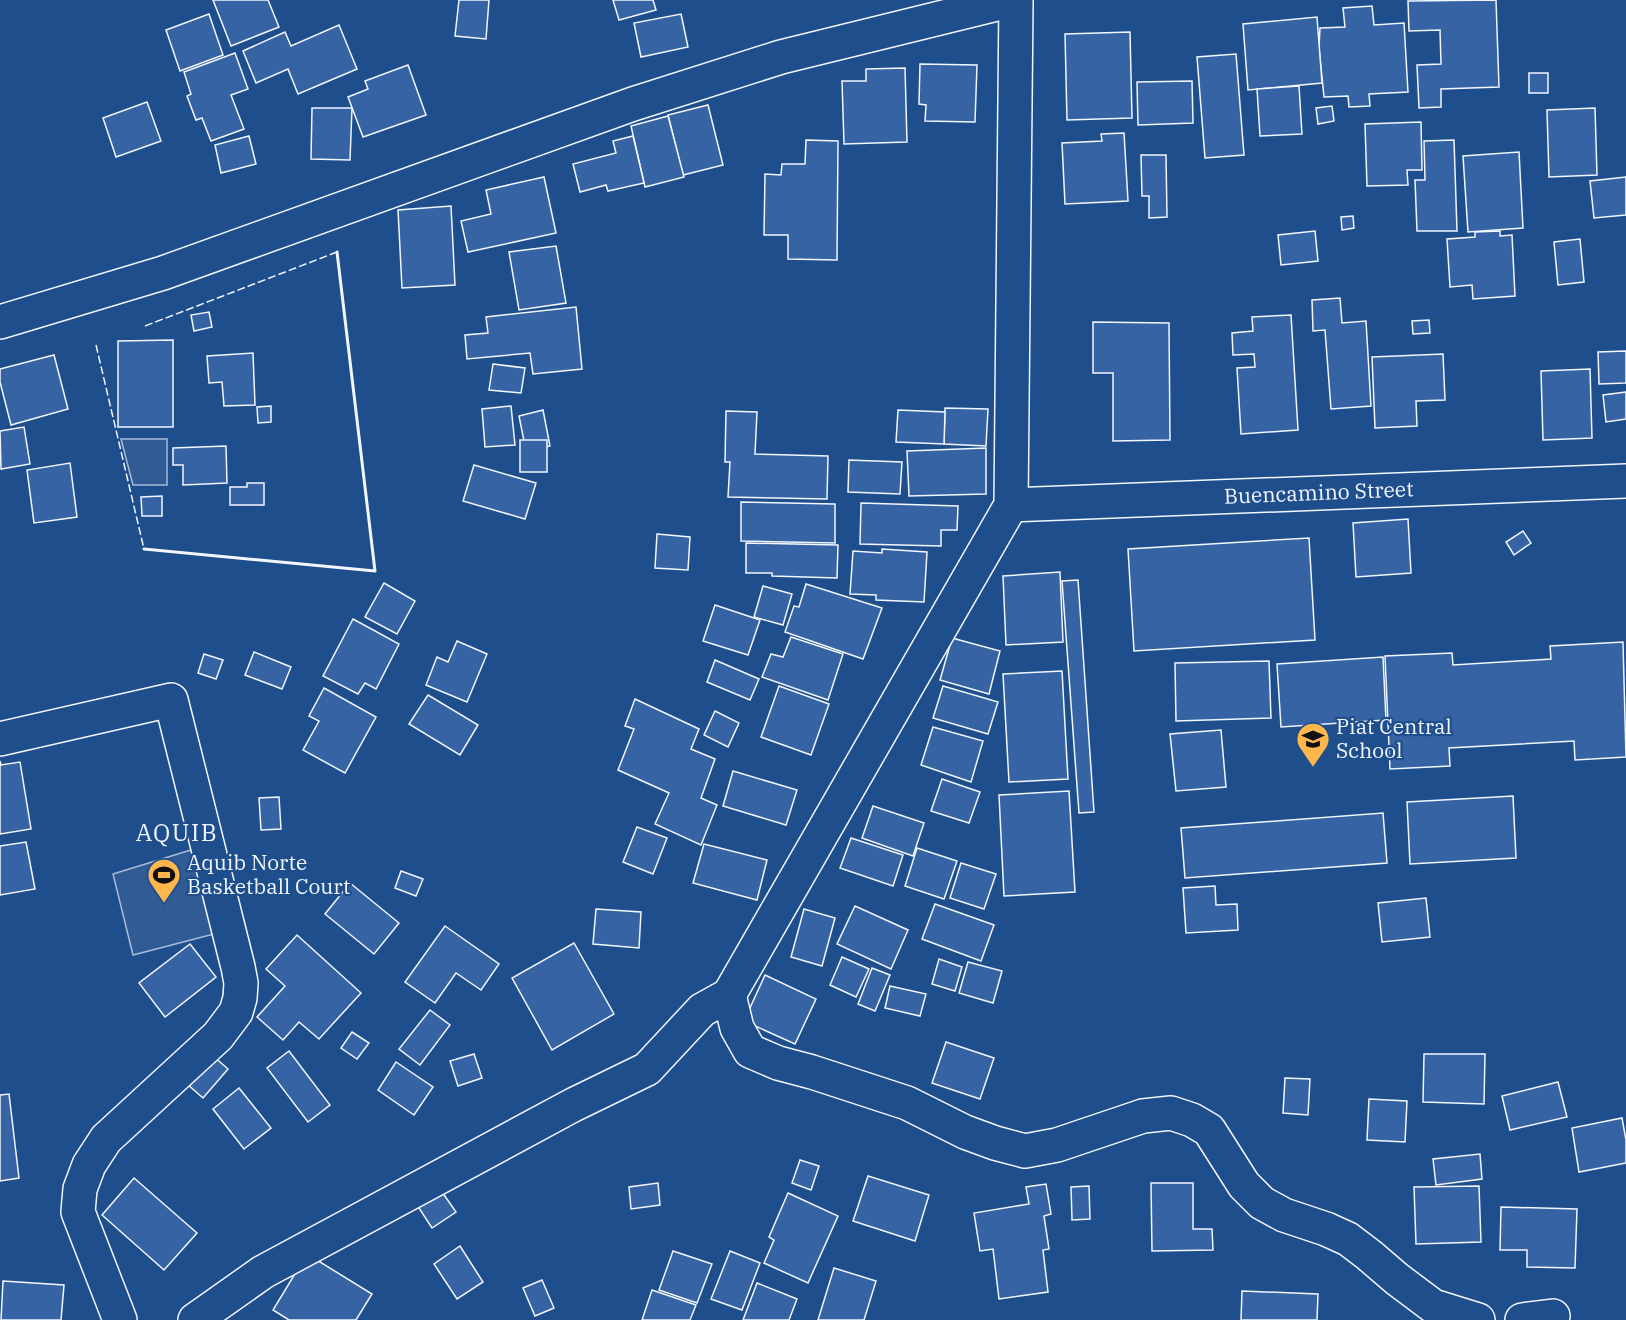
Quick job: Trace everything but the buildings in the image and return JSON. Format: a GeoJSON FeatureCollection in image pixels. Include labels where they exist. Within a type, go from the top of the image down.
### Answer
{"type":"FeatureCollection","features":[{"type":"Feature","properties":{"kind":"street"},"geometry":{"type":"LineString","coordinates":[[0,322],[163,273],[678,89],[781,57],[1015,0],[1011,505],[729,995],[702,1010],[647,1069],[573,1105],[274,1267],[195,1320]]}},
{"type":"Feature","properties":{"kind":"street","name":"Buencamino Street"},"geometry":{"type":"LineString","coordinates":[[1011,505],[1626,481]]}},
{"type":"Feature","properties":{"kind":"street"},"geometry":{"type":"LineString","coordinates":[[0,739],[171,700],[238,967],[241,983],[236,1012],[218,1036],[106,1139],[89,1165],[80,1189],[78,1212],[120,1320]]}},
{"type":"Feature","properties":{"kind":"street"},"geometry":{"type":"LineString","coordinates":[[729,995],[737,1028],[750,1052],[778,1063],[907,1103],[965,1132],[995,1143],[1025,1151],[1057,1145],[1143,1116],[1171,1113],[1192,1120],[1209,1130],[1244,1185],[1262,1203],[1284,1215],[1348,1239],[1432,1306],[1478,1320]]}},
{"type":"Feature","properties":{"kind":"shaded area"},"geometry":{"type":"Polygon","coordinates":[[[121,439],[167,439],[167,485],[133,485],[121,439]]]}},
{"type":"Feature","properties":{"kind":"shaded area","name":"Aquib Norte Basketball Court"},"geometry":{"type":"Polygon","coordinates":[[[194,849],[214,934],[133,955],[113,874],[194,849]]]}},
{"type":"Feature","properties":{"kind":"fence"},"geometry":{"type":"LineString","coordinates":[[145,326],[337,252]]}},
{"type":"Feature","properties":{"kind":"fence"},"geometry":{"type":"LineString","coordinates":[[96,345],[144,549]]}},
{"type":"Feature","properties":{"kind":"wall"},"geometry":{"type":"LineString","coordinates":[[144,549],[375,571],[337,252]]}},
{"type":"Feature","properties":{"kind":"place","name":"Piat Central School"},"geometry":{"type":"Point","coordinates":[1313,768]}},
{"type":"Feature","properties":{"kind":"place","name":"Aquib Norte Basketball Court"},"geometry":{"type":"Point","coordinates":[164,904]}},
{"type":"Feature","properties":{"kind":"district","name":"AQUIB"},"geometry":{"type":"Point","coordinates":[177,833]}}]}
